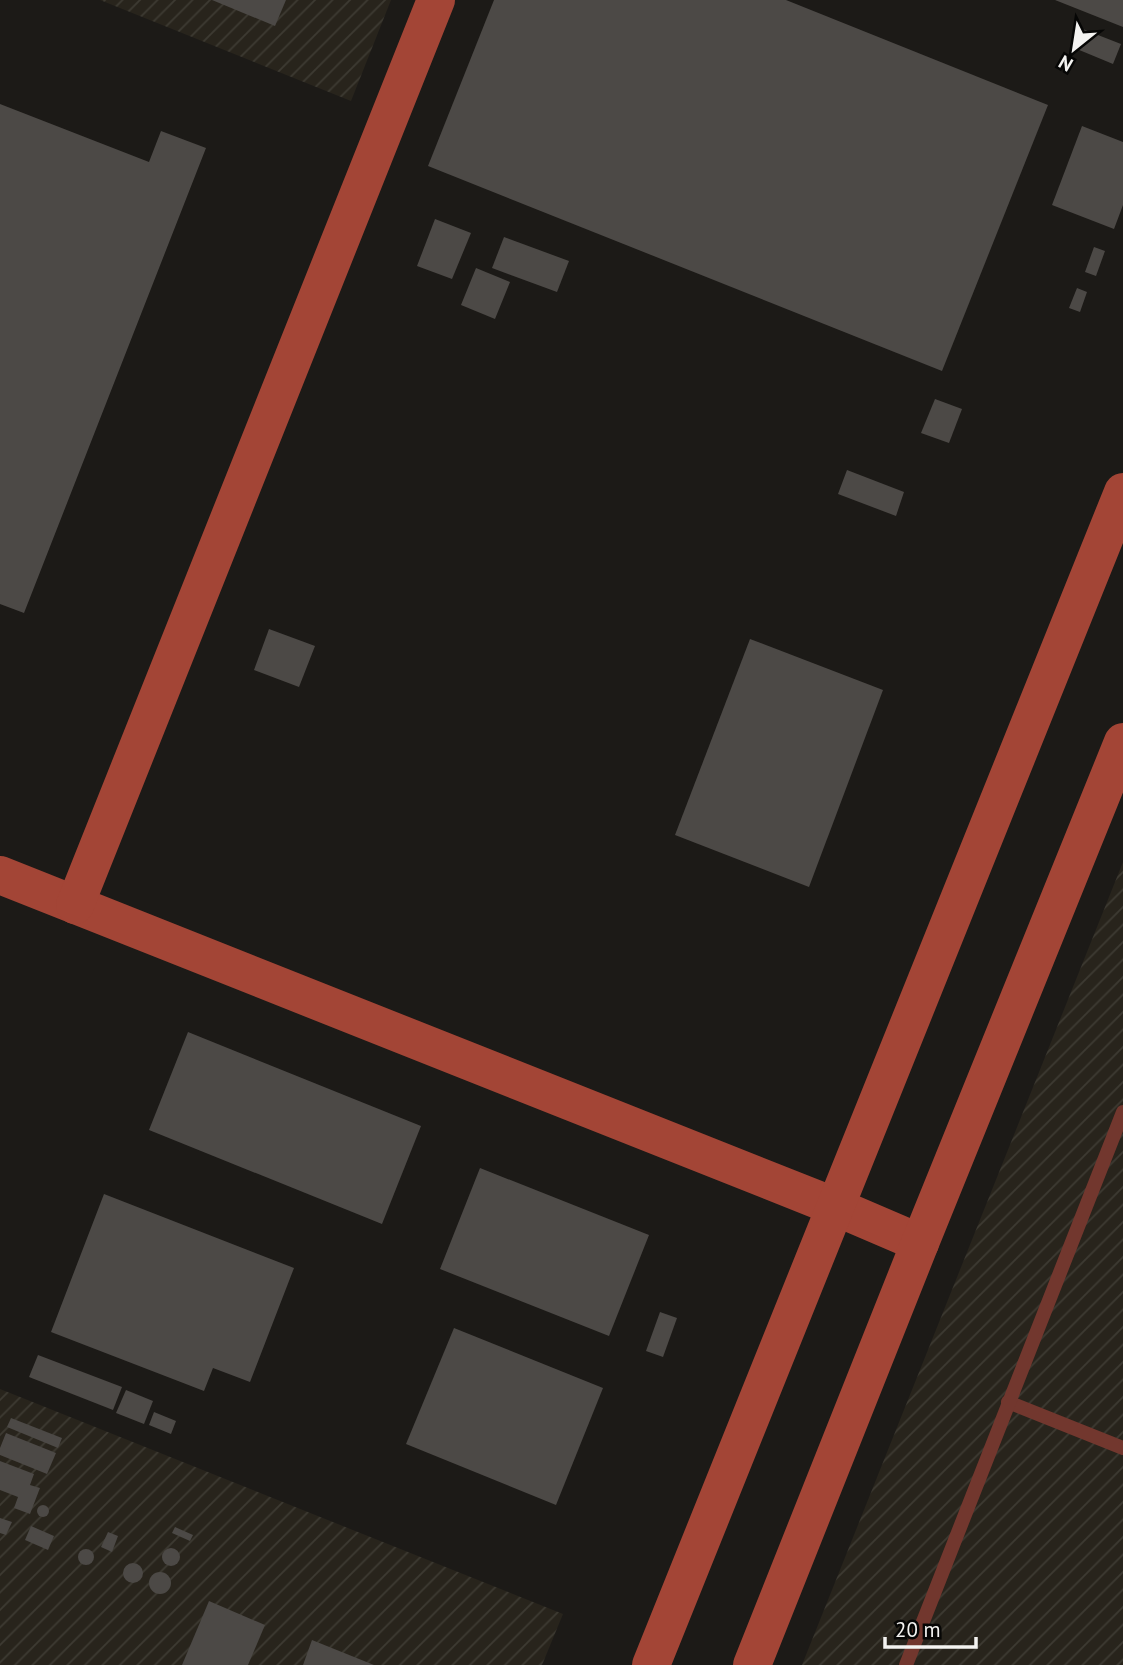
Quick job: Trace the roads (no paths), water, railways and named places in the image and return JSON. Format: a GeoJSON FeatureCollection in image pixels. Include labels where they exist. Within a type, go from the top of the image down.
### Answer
{"type":"FeatureCollection","features":[{"type":"Feature","properties":{"kind":"street"},"geometry":{"type":"LineString","coordinates":[[75,905],[436,0]]}},
{"type":"Feature","properties":{"kind":"street"},"geometry":{"type":"LineString","coordinates":[[651,1665],[1123,492]]}},
{"type":"Feature","properties":{"kind":"street"},"geometry":{"type":"LineString","coordinates":[[752,1665],[1123,742]]}},
{"type":"Feature","properties":{"kind":"street"},"geometry":{"type":"LineString","coordinates":[[0,875],[920,1242]]}},
{"type":"Feature","properties":{"kind":"lane"},"geometry":{"type":"LineString","coordinates":[[905,1665],[1123,1112]]}},
{"type":"Feature","properties":{"kind":"lane"},"geometry":{"type":"LineString","coordinates":[[1008,1402],[1123,1448]]}}]}
